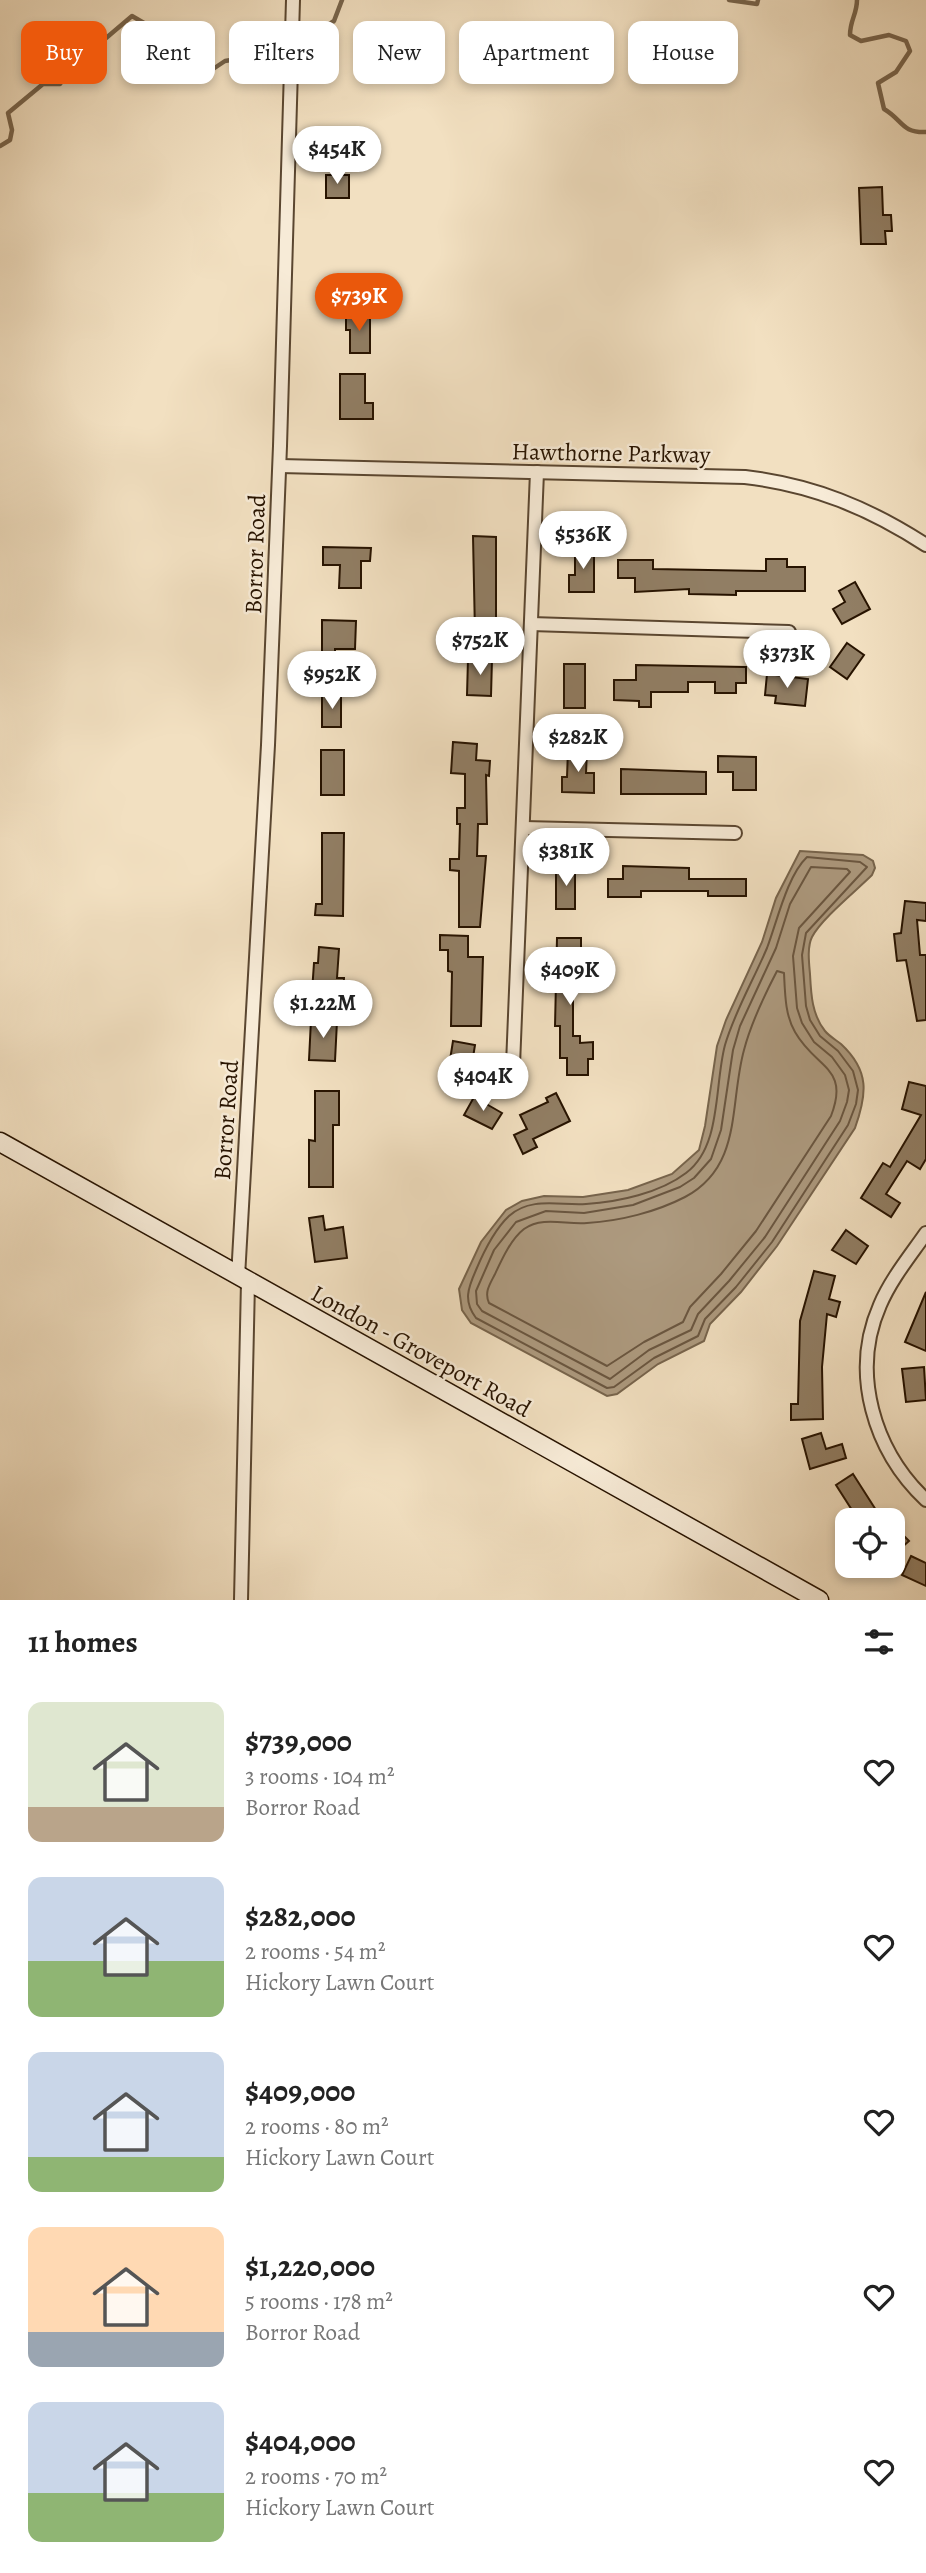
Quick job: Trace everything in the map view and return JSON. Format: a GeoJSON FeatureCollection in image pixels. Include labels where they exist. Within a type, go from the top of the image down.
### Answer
{"type":"FeatureCollection","features":[{"type":"Feature","properties":{"kind":"main road","name":"London - Groveport Road"},"geometry":{"type":"LineString","coordinates":[[0,1142],[819,1600]]}},
{"type":"Feature","properties":{"kind":"street","name":"Borror Road"},"geometry":{"type":"LineString","coordinates":[[241,1600],[243,1279],[280,466],[293,0]]}},
{"type":"Feature","properties":{"kind":"street","name":"Hawthorne Parkway"},"geometry":{"type":"LineString","coordinates":[[280,466],[745,477],[776,481],[845,500],[899,527],[926,545]]}},
{"type":"Feature","properties":{"kind":"street"},"geometry":{"type":"LineString","coordinates":[[513,1065],[537,472]]}},
{"type":"Feature","properties":{"kind":"street"},"geometry":{"type":"LineString","coordinates":[[531,624],[789,632]]}},
{"type":"Feature","properties":{"kind":"street"},"geometry":{"type":"LineString","coordinates":[[524,828],[735,833]]}},
{"type":"Feature","properties":{"kind":"street"},"geometry":{"type":"LineString","coordinates":[[926,1233],[880,1304],[870,1331],[867,1367],[869,1397],[877,1427],[890,1457],[908,1482],[926,1500]]}},
{"type":"Feature","properties":{"kind":"water"},"geometry":{"type":"Polygon","coordinates":[[[800,851],[863,855],[873,861],[875,868],[872,875],[831,913],[817,930],[810,941],[809,950],[812,997],[817,1018],[827,1033],[850,1054],[861,1073],[862,1104],[855,1128],[777,1246],[741,1292],[710,1324],[704,1341],[658,1364],[617,1394],[607,1396],[471,1323],[462,1310],[459,1289],[481,1242],[506,1210],[522,1201],[544,1196],[583,1197],[628,1190],[672,1174],[699,1150],[717,1046],[762,942],[776,898],[800,851]]]}},
{"type":"Feature","properties":{"kind":"building"},"geometry":{"type":"Polygon","coordinates":[[[326,175],[349,175],[349,198],[326,198],[326,175]]]}},
{"type":"Feature","properties":{"kind":"building"},"geometry":{"type":"Polygon","coordinates":[[[882,187],[883,215],[891,215],[892,231],[885,231],[886,244],[861,244],[859,188],[882,187]]]}},
{"type":"Feature","properties":{"kind":"building"},"geometry":{"type":"Polygon","coordinates":[[[346,315],[370,315],[370,353],[350,353],[350,330],[346,330],[346,315]]]}},
{"type":"Feature","properties":{"kind":"building"},"geometry":{"type":"Polygon","coordinates":[[[340,374],[365,374],[365,403],[373,403],[373,419],[340,419],[340,374]]]}},
{"type":"Feature","properties":{"kind":"building"},"geometry":{"type":"Polygon","coordinates":[[[473,536],[496,537],[496,633],[475,633],[473,536]]]}},
{"type":"Feature","properties":{"kind":"building"},"geometry":{"type":"Polygon","coordinates":[[[323,547],[371,548],[370,561],[361,561],[361,588],[339,588],[340,565],[323,565],[323,547]]]}},
{"type":"Feature","properties":{"kind":"building"},"geometry":{"type":"Polygon","coordinates":[[[575,547],[594,547],[594,592],[569,592],[569,575],[575,575],[575,547]]]}},
{"type":"Feature","properties":{"kind":"building"},"geometry":{"type":"Polygon","coordinates":[[[766,559],[787,559],[787,567],[805,567],[805,591],[736,591],[736,595],[689,594],[689,589],[635,592],[635,578],[618,578],[618,560],[653,560],[653,569],[766,571],[766,559]]]}},
{"type":"Feature","properties":{"kind":"building"},"geometry":{"type":"Polygon","coordinates":[[[855,582],[870,609],[842,624],[833,609],[845,602],[839,591],[855,582]]]}},
{"type":"Feature","properties":{"kind":"building"},"geometry":{"type":"Polygon","coordinates":[[[322,620],[356,621],[355,649],[335,649],[335,656],[322,656],[322,620]]]}},
{"type":"Feature","properties":{"kind":"building"},"geometry":{"type":"Polygon","coordinates":[[[847,643],[864,655],[847,679],[830,667],[847,643]]]}},
{"type":"Feature","properties":{"kind":"building"},"geometry":{"type":"Polygon","coordinates":[[[468,659],[492,659],[491,696],[467,695],[468,659]]]}},
{"type":"Feature","properties":{"kind":"building"},"geometry":{"type":"Polygon","coordinates":[[[564,664],[585,664],[585,708],[564,708],[564,664]]]}},
{"type":"Feature","properties":{"kind":"building"},"geometry":{"type":"Polygon","coordinates":[[[636,665],[746,667],[746,683],[736,683],[736,693],[715,693],[715,682],[688,682],[688,692],[651,692],[651,707],[639,707],[639,701],[614,700],[614,680],[636,680],[636,665]]]}},
{"type":"Feature","properties":{"kind":"building"},"geometry":{"type":"Polygon","coordinates":[[[767,674],[808,679],[805,706],[775,703],[776,696],[765,695],[767,674]]]}},
{"type":"Feature","properties":{"kind":"building"},"geometry":{"type":"Polygon","coordinates":[[[322,695],[341,695],[341,727],[322,727],[322,695]]]}},
{"type":"Feature","properties":{"kind":"building"},"geometry":{"type":"Polygon","coordinates":[[[453,742],[477,744],[476,760],[490,761],[489,776],[486,775],[487,824],[478,824],[477,856],[486,856],[480,927],[459,927],[459,871],[450,870],[450,859],[459,859],[460,824],[457,824],[457,808],[465,808],[465,774],[451,773],[453,742]]]}},
{"type":"Feature","properties":{"kind":"building"},"geometry":{"type":"Polygon","coordinates":[[[321,750],[344,750],[344,795],[321,795],[321,750]]]}},
{"type":"Feature","properties":{"kind":"building"},"geometry":{"type":"Polygon","coordinates":[[[568,750],[587,750],[586,773],[594,773],[594,793],[562,792],[562,777],[567,777],[568,750]]]}},
{"type":"Feature","properties":{"kind":"building"},"geometry":{"type":"Polygon","coordinates":[[[718,756],[756,757],[756,790],[733,790],[733,772],[718,772],[718,756]]]}},
{"type":"Feature","properties":{"kind":"building"},"geometry":{"type":"Polygon","coordinates":[[[621,769],[706,772],[706,794],[621,794],[621,769]]]}},
{"type":"Feature","properties":{"kind":"building"},"geometry":{"type":"Polygon","coordinates":[[[322,833],[344,833],[343,916],[315,915],[316,904],[322,904],[322,833]]]}},
{"type":"Feature","properties":{"kind":"building"},"geometry":{"type":"Polygon","coordinates":[[[556,866],[575,866],[575,909],[556,909],[556,866]]]}},
{"type":"Feature","properties":{"kind":"building"},"geometry":{"type":"Polygon","coordinates":[[[623,866],[689,868],[689,879],[746,879],[746,896],[708,896],[708,891],[641,891],[641,897],[608,897],[608,879],[623,879],[623,866]]]}},
{"type":"Feature","properties":{"kind":"building"},"geometry":{"type":"Polygon","coordinates":[[[905,901],[926,903],[926,921],[917,920],[920,955],[926,955],[926,1020],[917,1021],[906,960],[897,961],[894,934],[901,933],[905,901]]]}},
{"type":"Feature","properties":{"kind":"building"},"geometry":{"type":"Polygon","coordinates":[[[440,935],[468,936],[468,957],[483,957],[481,1026],[451,1026],[452,972],[448,971],[448,950],[440,950],[440,935]]]}},
{"type":"Feature","properties":{"kind":"building"},"geometry":{"type":"Polygon","coordinates":[[[557,938],[581,938],[581,971],[573,971],[573,1036],[580,1036],[580,1043],[593,1042],[593,1059],[588,1059],[588,1075],[567,1075],[567,1058],[560,1058],[560,1026],[555,1026],[557,938]]]}},
{"type":"Feature","properties":{"kind":"building"},"geometry":{"type":"Polygon","coordinates":[[[319,947],[339,949],[337,978],[344,978],[343,994],[312,992],[314,963],[318,963],[319,947]]]}},
{"type":"Feature","properties":{"kind":"building"},"geometry":{"type":"Polygon","coordinates":[[[311,1020],[337,1021],[335,1061],[309,1060],[311,1020]]]}},
{"type":"Feature","properties":{"kind":"building"},"geometry":{"type":"Polygon","coordinates":[[[453,1041],[475,1045],[469,1082],[447,1079],[453,1041]]]}},
{"type":"Feature","properties":{"kind":"building"},"geometry":{"type":"Polygon","coordinates":[[[909,1082],[926,1086],[926,1159],[920,1169],[907,1161],[886,1194],[900,1203],[891,1217],[861,1198],[883,1163],[890,1167],[921,1115],[902,1109],[909,1082]]]}},
{"type":"Feature","properties":{"kind":"building"},"geometry":{"type":"Polygon","coordinates":[[[315,1091],[339,1091],[339,1125],[333,1125],[333,1187],[309,1187],[309,1140],[315,1141],[315,1091]]]}},
{"type":"Feature","properties":{"kind":"building"},"geometry":{"type":"Polygon","coordinates":[[[556,1093],[570,1121],[533,1139],[537,1147],[523,1154],[514,1135],[527,1129],[520,1115],[548,1102],[546,1098],[556,1093]]]}},
{"type":"Feature","properties":{"kind":"building"},"geometry":{"type":"Polygon","coordinates":[[[474,1097],[502,1113],[492,1129],[464,1115],[474,1097]]]}},
{"type":"Feature","properties":{"kind":"building"},"geometry":{"type":"Polygon","coordinates":[[[323,1216],[325,1230],[343,1227],[347,1258],[315,1262],[309,1218],[323,1216]]]}},
{"type":"Feature","properties":{"kind":"building"},"geometry":{"type":"Polygon","coordinates":[[[846,1230],[868,1246],[856,1264],[832,1250],[846,1230]]]}},
{"type":"Feature","properties":{"kind":"building"},"geometry":{"type":"Polygon","coordinates":[[[814,1271],[835,1276],[829,1299],[840,1302],[836,1317],[827,1314],[822,1367],[823,1419],[791,1420],[791,1404],[798,1404],[800,1321],[814,1271]]]}},
{"type":"Feature","properties":{"kind":"building"},"geometry":{"type":"Polygon","coordinates":[[[926,1292],[926,1351],[905,1342],[926,1292]]]}},
{"type":"Feature","properties":{"kind":"building"},"geometry":{"type":"Polygon","coordinates":[[[924,1367],[926,1400],[906,1402],[902,1369],[924,1367]]]}},
{"type":"Feature","properties":{"kind":"building"},"geometry":{"type":"Polygon","coordinates":[[[821,1433],[826,1449],[842,1444],[846,1458],[810,1469],[802,1439],[821,1433]]]}},
{"type":"Feature","properties":{"kind":"building"},"geometry":{"type":"Polygon","coordinates":[[[853,1474],[875,1508],[851,1508],[836,1485],[853,1474]]]}},
{"type":"Feature","properties":{"kind":"building"},"geometry":{"type":"Polygon","coordinates":[[[911,1556],[926,1563],[926,1586],[905,1576],[905,1569],[911,1556]]]}},
{"type":"Feature","properties":{"kind":"waterway"},"geometry":{"type":"LineString","coordinates":[[334,21],[342,0]]}},
{"type":"Feature","properties":{"kind":"waterway"},"geometry":{"type":"LineString","coordinates":[[729,0],[757,4],[758,0]]}},
{"type":"Feature","properties":{"kind":"waterway"},"geometry":{"type":"LineString","coordinates":[[857,0],[850,35],[861,41],[889,35],[906,41],[910,51],[896,72],[878,83],[884,109],[907,128],[926,132]]}},
{"type":"Feature","properties":{"kind":"waterway"},"geometry":{"type":"LineString","coordinates":[[0,146],[10,140],[12,130],[8,113],[43,84],[60,84],[72,67],[132,16],[168,37],[172,71],[213,69],[229,60]]}}]}
